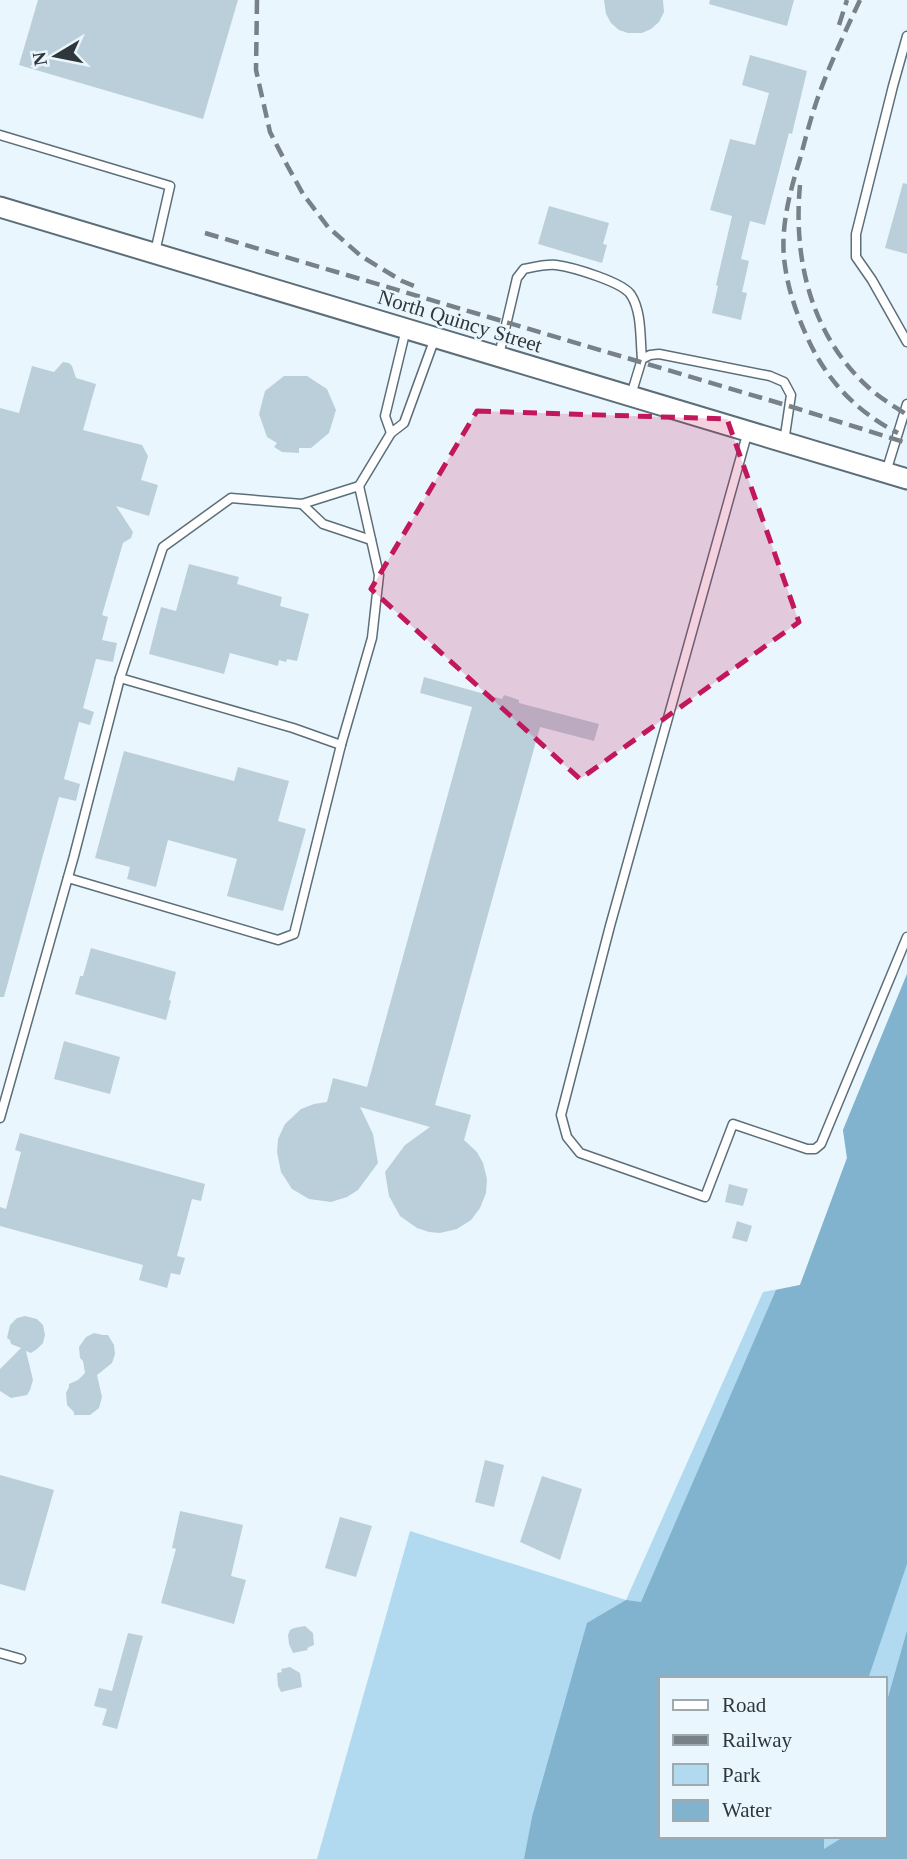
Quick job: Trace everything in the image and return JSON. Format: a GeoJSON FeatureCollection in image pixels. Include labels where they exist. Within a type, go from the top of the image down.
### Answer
{"type":"FeatureCollection","features":[{"type":"Feature","properties":{"kind":"street","name":"North Quincy Street"},"geometry":{"type":"LineString","coordinates":[[0,207],[907,479]]}},
{"type":"Feature","properties":{"kind":"lane"},"geometry":{"type":"LineString","coordinates":[[907,36],[856,234],[856,257],[907,342]]}},
{"type":"Feature","properties":{"kind":"lane"},"geometry":{"type":"LineString","coordinates":[[0,135],[170,186],[155,253]]}},
{"type":"Feature","properties":{"kind":"lane"},"geometry":{"type":"LineString","coordinates":[[499,356],[517,278],[524,269],[557,265],[603,278],[631,293],[638,312],[642,359],[631,396]]}},
{"type":"Feature","properties":{"kind":"lane"},"geometry":{"type":"LineString","coordinates":[[391,433],[385,416],[407,329]]}},
{"type":"Feature","properties":{"kind":"lane"},"geometry":{"type":"LineString","coordinates":[[0,1118],[68,878],[120,678],[163,547],[231,498],[302,504],[359,486],[391,433],[404,423],[435,337]]}},
{"type":"Feature","properties":{"kind":"lane"},"geometry":{"type":"LineString","coordinates":[[642,359],[659,354],[769,376],[784,382],[791,395],[783,442]]}},
{"type":"Feature","properties":{"kind":"lane"},"geometry":{"type":"LineString","coordinates":[[886,472],[907,404]]}},
{"type":"Feature","properties":{"kind":"lane"},"geometry":{"type":"LineString","coordinates":[[748,431],[610,926],[561,1115],[567,1137],[580,1153],[705,1198],[733,1124],[807,1149],[815,1149],[821,1144],[907,937]]}},
{"type":"Feature","properties":{"kind":"lane"},"geometry":{"type":"LineString","coordinates":[[68,878],[278,940],[294,934],[341,745],[372,638],[379,575],[359,486]]}},
{"type":"Feature","properties":{"kind":"lane"},"geometry":{"type":"LineString","coordinates":[[302,504],[323,524],[371,540]]}},
{"type":"Feature","properties":{"kind":"lane"},"geometry":{"type":"LineString","coordinates":[[120,678],[293,728],[341,745]]}},
{"type":"Feature","properties":{"kind":"lane"},"geometry":{"type":"LineString","coordinates":[[0,1653],[21,1659]]}},
{"type":"Feature","properties":{"kind":"highlighted area"},"geometry":{"type":"Polygon","coordinates":[[[477,411],[727,419],[799,622],[580,779],[371,589],[477,411]]]}},
{"type":"Feature","properties":{"kind":"green space"},"geometry":{"type":"Polygon","coordinates":[[[907,974],[907,1630],[886,1704],[886,1677],[659,1677],[659,1838],[845,1838],[837,1859],[317,1859],[410,1531],[626,1600],[763,1292],[800,1285],[847,1158],[843,1130],[907,974]]]}},
{"type":"Feature","properties":{"kind":"water"},"geometry":{"type":"Polygon","coordinates":[[[907,974],[907,1564],[869,1677],[659,1677],[659,1838],[824,1838],[824,1849],[842,1838],[886,1838],[886,1704],[907,1630],[907,1859],[524,1859],[532,1817],[587,1623],[626,1600],[641,1602],[776,1290],[800,1285],[847,1158],[843,1130],[907,974]]]}},
{"type":"Feature","properties":{"kind":"building"},"geometry":{"type":"Polygon","coordinates":[[[38,0],[238,0],[203,119],[19,65],[38,0]]]}},
{"type":"Feature","properties":{"kind":"building"},"geometry":{"type":"Polygon","coordinates":[[[604,0],[663,0],[664,12],[659,22],[651,29],[642,33],[628,33],[611,23],[606,14],[604,0]]]}},
{"type":"Feature","properties":{"kind":"building"},"geometry":{"type":"Polygon","coordinates":[[[710,0],[794,0],[787,26],[709,4],[710,0]]]}},
{"type":"Feature","properties":{"kind":"building"},"geometry":{"type":"Polygon","coordinates":[[[750,55],[807,71],[792,134],[789,133],[765,225],[750,221],[741,259],[749,261],[742,292],[747,293],[741,320],[712,313],[732,216],[710,210],[730,139],[755,145],[769,93],[742,85],[750,55]]]}},
{"type":"Feature","properties":{"kind":"building"},"geometry":{"type":"Polygon","coordinates":[[[903,183],[907,184],[907,254],[885,248],[903,183]]]}},
{"type":"Feature","properties":{"kind":"building"},"geometry":{"type":"Polygon","coordinates":[[[549,206],[609,223],[603,244],[607,245],[602,263],[538,244],[549,206]]]}},
{"type":"Feature","properties":{"kind":"building"},"geometry":{"type":"Polygon","coordinates":[[[63,362],[72,366],[76,378],[96,384],[83,430],[142,445],[148,456],[141,480],[158,485],[149,516],[116,506],[133,532],[131,538],[123,543],[102,615],[108,617],[102,640],[117,643],[113,662],[96,659],[83,708],[94,712],[90,725],[79,722],[64,779],[80,784],[76,801],[59,797],[4,997],[0,997],[0,408],[19,413],[32,366],[54,372],[63,362]]]}},
{"type":"Feature","properties":{"kind":"building"},"geometry":{"type":"Polygon","coordinates":[[[284,376],[307,376],[327,389],[336,410],[329,433],[311,448],[299,448],[299,453],[282,452],[274,447],[277,443],[267,437],[259,414],[265,391],[284,376]]]}},
{"type":"Feature","properties":{"kind":"building"},"geometry":{"type":"Polygon","coordinates":[[[189,564],[239,577],[237,584],[282,597],[280,606],[309,614],[297,661],[279,660],[278,666],[230,653],[224,674],[149,654],[161,607],[176,611],[189,564]]]}},
{"type":"Feature","properties":{"kind":"building"},"geometry":{"type":"Polygon","coordinates":[[[424,677],[502,699],[504,695],[519,700],[519,703],[599,724],[594,741],[540,727],[435,1105],[471,1115],[464,1140],[477,1152],[483,1163],[487,1179],[486,1193],[471,1220],[457,1229],[440,1233],[417,1228],[400,1216],[389,1196],[385,1172],[405,1145],[430,1127],[360,1107],[373,1134],[378,1163],[358,1190],[331,1202],[309,1199],[292,1189],[281,1172],[277,1152],[278,1139],[285,1124],[301,1109],[327,1102],[333,1078],[367,1087],[472,707],[420,693],[424,677]]]}},
{"type":"Feature","properties":{"kind":"building"},"geometry":{"type":"Polygon","coordinates":[[[124,751],[234,781],[238,767],[289,781],[278,821],[306,829],[283,911],[227,896],[237,859],[168,840],[156,887],[127,879],[130,867],[95,858],[124,751]]]}},
{"type":"Feature","properties":{"kind":"building"},"geometry":{"type":"Polygon","coordinates":[[[91,948],[176,972],[166,1020],[75,994],[91,948]]]}},
{"type":"Feature","properties":{"kind":"building"},"geometry":{"type":"Polygon","coordinates":[[[64,1041],[120,1057],[110,1094],[54,1079],[64,1041]]]}},
{"type":"Feature","properties":{"kind":"building"},"geometry":{"type":"Polygon","coordinates":[[[20,1133],[205,1184],[201,1201],[192,1199],[177,1256],[185,1258],[180,1275],[171,1273],[167,1288],[139,1280],[143,1265],[0,1226],[0,1207],[6,1209],[21,1152],[15,1150],[20,1133]]]}},
{"type":"Feature","properties":{"kind":"building"},"geometry":{"type":"Polygon","coordinates":[[[729,1184],[748,1189],[743,1206],[725,1202],[729,1184]]]}},
{"type":"Feature","properties":{"kind":"building"},"geometry":{"type":"Polygon","coordinates":[[[737,1221],[752,1226],[747,1242],[732,1238],[737,1221]]]}},
{"type":"Feature","properties":{"kind":"building"},"geometry":{"type":"Polygon","coordinates":[[[25,1316],[37,1319],[43,1325],[45,1335],[43,1343],[37,1349],[31,1353],[26,1351],[33,1380],[30,1390],[27,1395],[11,1398],[0,1391],[0,1369],[21,1348],[11,1344],[7,1338],[10,1325],[17,1318],[25,1316]]]}},
{"type":"Feature","properties":{"kind":"building"},"geometry":{"type":"Polygon","coordinates":[[[94,1333],[108,1335],[114,1345],[115,1354],[112,1363],[97,1375],[102,1397],[99,1408],[90,1415],[74,1415],[67,1405],[66,1393],[69,1384],[85,1373],[79,1347],[86,1337],[94,1333]]]}},
{"type":"Feature","properties":{"kind":"building"},"geometry":{"type":"Polygon","coordinates":[[[485,1460],[504,1465],[494,1507],[475,1502],[485,1460]]]}},
{"type":"Feature","properties":{"kind":"building"},"geometry":{"type":"Polygon","coordinates":[[[0,1475],[54,1490],[25,1591],[0,1584],[0,1475]]]}},
{"type":"Feature","properties":{"kind":"building"},"geometry":{"type":"Polygon","coordinates":[[[542,1476],[582,1489],[560,1560],[520,1542],[542,1476]]]}},
{"type":"Feature","properties":{"kind":"building"},"geometry":{"type":"Polygon","coordinates":[[[180,1511],[243,1525],[231,1576],[246,1580],[234,1624],[161,1603],[176,1549],[172,1548],[180,1511]]]}},
{"type":"Feature","properties":{"kind":"building"},"geometry":{"type":"Polygon","coordinates":[[[340,1517],[372,1526],[356,1577],[325,1568],[340,1517]]]}},
{"type":"Feature","properties":{"kind":"building"},"geometry":{"type":"Polygon","coordinates":[[[305,1626],[313,1633],[314,1645],[307,1648],[308,1650],[293,1653],[289,1644],[290,1630],[305,1626]]]}},
{"type":"Feature","properties":{"kind":"building"},"geometry":{"type":"Polygon","coordinates":[[[128,1633],[143,1636],[117,1729],[102,1725],[107,1709],[94,1706],[99,1688],[112,1691],[128,1633]]]}},
{"type":"Feature","properties":{"kind":"building"},"geometry":{"type":"Polygon","coordinates":[[[290,1667],[300,1673],[302,1687],[281,1692],[277,1673],[290,1667]]]}},
{"type":"Feature","properties":{"kind":"railway"},"geometry":{"type":"LineString","coordinates":[[257,0],[256,70],[270,132],[287,165],[303,194],[328,227],[361,256],[414,286]]}},
{"type":"Feature","properties":{"kind":"railway"},"geometry":{"type":"LineString","coordinates":[[839,25],[847,0]]}},
{"type":"Feature","properties":{"kind":"railway"},"geometry":{"type":"LineString","coordinates":[[860,0],[816,103],[787,208],[784,258],[796,310],[824,368],[857,405],[898,433]]}},
{"type":"Feature","properties":{"kind":"railway"},"geometry":{"type":"LineString","coordinates":[[800,185],[803,268],[820,320],[832,344],[848,366],[873,391],[907,415]]}},
{"type":"Feature","properties":{"kind":"railway"},"geometry":{"type":"LineString","coordinates":[[205,233],[907,443]]}}]}
